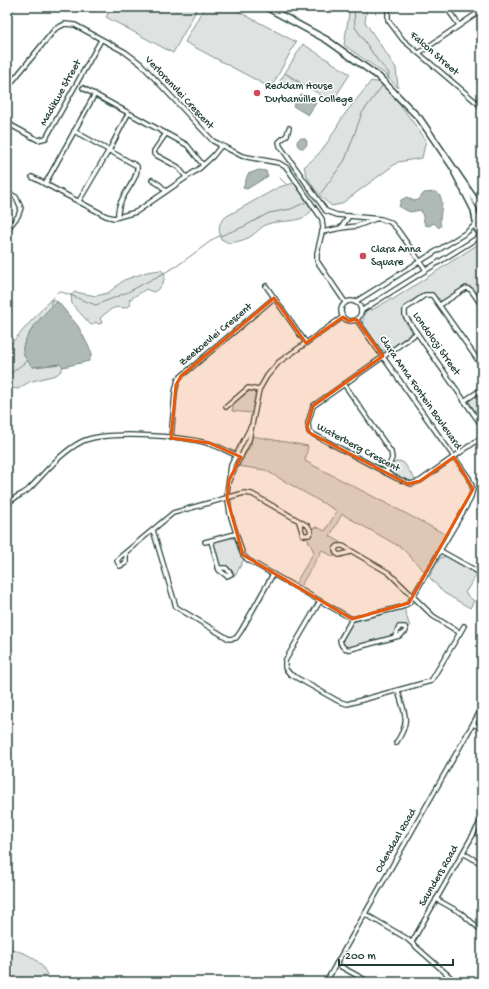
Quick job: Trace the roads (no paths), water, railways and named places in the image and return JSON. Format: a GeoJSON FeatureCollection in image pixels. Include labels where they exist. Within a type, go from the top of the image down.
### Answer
{"type":"FeatureCollection","features":[{"type":"Feature","properties":{"kind":"main road"},"geometry":{"type":"LineString","coordinates":[[266,7],[327,40],[379,76],[416,114],[482,210]]}},
{"type":"Feature","properties":{"kind":"main road"},"geometry":{"type":"LineString","coordinates":[[446,156],[474,210],[478,230],[482,235]]}},
{"type":"Feature","properties":{"kind":"main road"},"geometry":{"type":"LineString","coordinates":[[476,223],[482,215]]}},
{"type":"Feature","properties":{"kind":"street"},"geometry":{"type":"LineString","coordinates":[[7,10],[13,7]]}},
{"type":"Feature","properties":{"kind":"street","name":"Falcon Street"},"geometry":{"type":"LineString","coordinates":[[388,7],[387,17],[403,40],[420,53],[482,108]]}},
{"type":"Feature","properties":{"kind":"street"},"geometry":{"type":"LineString","coordinates":[[446,7],[459,25]]}},
{"type":"Feature","properties":{"kind":"street"},"geometry":{"type":"LineString","coordinates":[[420,53],[482,10]]}},
{"type":"Feature","properties":{"kind":"street","name":"Verlorenvlei Crescent"},"geometry":{"type":"LineString","coordinates":[[7,88],[59,26],[72,24],[139,62],[206,135],[221,146],[242,156],[279,163],[286,166],[320,214],[323,222],[317,253],[317,261],[345,302]]}},
{"type":"Feature","properties":{"kind":"street","name":"Madikwe Street"},"geometry":{"type":"LineString","coordinates":[[7,123],[38,140],[46,138],[101,40]]}},
{"type":"Feature","properties":{"kind":"street"},"geometry":{"type":"LineString","coordinates":[[83,88],[166,135],[187,145],[203,165]]}},
{"type":"Feature","properties":{"kind":"street"},"geometry":{"type":"LineString","coordinates":[[45,184],[95,94]]}},
{"type":"Feature","properties":{"kind":"street"},"geometry":{"type":"LineString","coordinates":[[79,202],[128,114]]}},
{"type":"Feature","properties":{"kind":"street"},"geometry":{"type":"LineString","coordinates":[[289,128],[287,135],[280,140],[280,146],[324,209],[331,214],[387,221],[395,226],[426,270]]}},
{"type":"Feature","properties":{"kind":"street"},"geometry":{"type":"LineString","coordinates":[[74,131],[133,162],[138,168],[118,207],[118,217]]}},
{"type":"Feature","properties":{"kind":"street"},"geometry":{"type":"LineString","coordinates":[[166,135],[154,151],[154,154],[178,167],[186,177]]}},
{"type":"Feature","properties":{"kind":"street"},"geometry":{"type":"LineString","coordinates":[[32,177],[106,216],[118,217],[132,214],[166,191],[203,165],[221,146]]}},
{"type":"Feature","properties":{"kind":"street"},"geometry":{"type":"LineString","coordinates":[[152,180],[166,191]]}},
{"type":"Feature","properties":{"kind":"street"},"geometry":{"type":"LineString","coordinates":[[7,192],[18,199],[21,208],[18,216],[7,230]]}},
{"type":"Feature","properties":{"kind":"street"},"geometry":{"type":"LineString","coordinates":[[341,228],[349,216]]}},
{"type":"Feature","properties":{"kind":"street"},"geometry":{"type":"LineString","coordinates":[[322,232],[362,225],[375,219]]}},
{"type":"Feature","properties":{"kind":"street"},"geometry":{"type":"LineString","coordinates":[[476,223],[467,232],[355,302],[345,302],[341,310],[343,317],[349,320],[356,319],[361,311],[482,235]]}},
{"type":"Feature","properties":{"kind":"street"},"geometry":{"type":"LineString","coordinates":[[266,286],[306,343]]}},
{"type":"Feature","properties":{"kind":"street"},"geometry":{"type":"LineString","coordinates":[[440,305],[466,288],[471,290],[482,306]]}},
{"type":"Feature","properties":{"kind":"street","name":"Londolozi Street"},"geometry":{"type":"LineString","coordinates":[[482,366],[433,296],[427,294],[406,308],[404,315],[482,426]]}},
{"type":"Feature","properties":{"kind":"street"},"geometry":{"type":"LineString","coordinates":[[477,299],[482,296]]}},
{"type":"Feature","properties":{"kind":"street","name":"Zeekoevlei Crescent"},"geometry":{"type":"LineString","coordinates":[[171,438],[175,392],[178,379],[274,298]]}},
{"type":"Feature","properties":{"kind":"street"},"geometry":{"type":"LineString","coordinates":[[355,302],[359,305],[361,311]]}},
{"type":"Feature","properties":{"kind":"street"},"geometry":{"type":"LineString","coordinates":[[229,480],[249,440],[259,390],[272,369],[343,317]]}},
{"type":"Feature","properties":{"kind":"street","name":"Clara Anna Fontein Boulevard"},"geometry":{"type":"LineString","coordinates":[[352,619],[402,607],[414,598],[470,500],[473,490],[469,478],[356,319]]}},
{"type":"Feature","properties":{"kind":"street","name":"Waterberg Crescent"},"geometry":{"type":"LineString","coordinates":[[417,332],[313,406],[308,430],[316,437],[404,483],[414,484],[454,457]]}},
{"type":"Feature","properties":{"kind":"street"},"geometry":{"type":"LineString","coordinates":[[344,384],[392,452],[392,458],[386,473]]}},
{"type":"Feature","properties":{"kind":"street"},"geometry":{"type":"LineString","coordinates":[[226,407],[248,388],[259,390]]}},
{"type":"Feature","properties":{"kind":"street"},"geometry":{"type":"LineString","coordinates":[[464,401],[482,389]]}},
{"type":"Feature","properties":{"kind":"street"},"geometry":{"type":"LineString","coordinates":[[251,426],[229,471],[227,498],[235,534],[243,555],[352,619],[340,640],[342,646],[346,649],[395,637]]}},
{"type":"Feature","properties":{"kind":"street"},"geometry":{"type":"LineString","coordinates":[[7,505],[14,497],[26,492],[38,477],[71,449],[89,439],[108,436],[171,438],[209,443],[241,457]]}},
{"type":"Feature","properties":{"kind":"street"},"geometry":{"type":"LineString","coordinates":[[454,457],[482,437]]}},
{"type":"Feature","properties":{"kind":"street"},"geometry":{"type":"LineString","coordinates":[[126,552],[175,512],[247,493],[299,522]]}},
{"type":"Feature","properties":{"kind":"street"},"geometry":{"type":"LineString","coordinates":[[153,530],[176,607],[226,638],[233,639],[238,636],[273,574]]}},
{"type":"Feature","properties":{"kind":"street"},"geometry":{"type":"LineString","coordinates":[[205,542],[235,534]]}},
{"type":"Feature","properties":{"kind":"street"},"geometry":{"type":"LineString","coordinates":[[210,541],[218,568]]}},
{"type":"Feature","properties":{"kind":"street"},"geometry":{"type":"LineString","coordinates":[[441,551],[482,574]]}},
{"type":"Feature","properties":{"kind":"street"},"geometry":{"type":"LineString","coordinates":[[351,552],[389,573],[433,616],[460,633]]}},
{"type":"Feature","properties":{"kind":"street"},"geometry":{"type":"LineString","coordinates":[[320,601],[284,666],[286,671],[344,704],[351,704],[425,684],[433,679],[464,626]]}},
{"type":"Feature","properties":{"kind":"street"},"geometry":{"type":"LineString","coordinates":[[396,743],[404,731],[406,723],[398,691]]}},
{"type":"Feature","properties":{"kind":"street","name":"Odendaal Road"},"geometry":{"type":"LineString","coordinates":[[326,982],[482,708]]}},
{"type":"Feature","properties":{"kind":"street"},"geometry":{"type":"LineString","coordinates":[[473,724],[482,729]]}},
{"type":"Feature","properties":{"kind":"street","name":"Saunders Road"},"geometry":{"type":"LineString","coordinates":[[412,942],[482,819]]}},
{"type":"Feature","properties":{"kind":"street"},"geometry":{"type":"LineString","coordinates":[[463,853],[482,864]]}},
{"type":"Feature","properties":{"kind":"street"},"geometry":{"type":"LineString","coordinates":[[436,899],[461,913],[482,931]]}},
{"type":"Feature","properties":{"kind":"street"},"geometry":{"type":"LineString","coordinates":[[365,914],[412,942],[456,982]]}},
{"type":"Feature","properties":{"kind":"street"},"geometry":{"type":"LineString","coordinates":[[336,964],[369,982]]}},
{"type":"Feature","properties":{"kind":"waterway"},"geometry":{"type":"LineString","coordinates":[[354,7],[355,27],[378,61],[389,73],[388,80]]}},
{"type":"Feature","properties":{"kind":"waterway"},"geometry":{"type":"LineString","coordinates":[[321,193],[345,160],[362,113],[383,85]]}},
{"type":"Feature","properties":{"kind":"waterway"},"geometry":{"type":"LineString","coordinates":[[280,178],[286,184]]}},
{"type":"Feature","properties":{"kind":"waterway"},"geometry":{"type":"LineString","coordinates":[[57,293],[59,291],[96,305],[128,292],[177,266],[215,238],[243,227],[269,213],[291,209],[308,201]]}},
{"type":"Feature","properties":{"kind":"waterway"},"geometry":{"type":"LineString","coordinates":[[51,306],[51,301],[54,297]]}},
{"type":"Feature","properties":{"kind":"waterway"},"geometry":{"type":"LineString","coordinates":[[7,376],[27,361]]}},
{"type":"Feature","properties":{"kind":"place","name":"Reddam House Durbanville College"},"geometry":{"type":"Point","coordinates":[257,93]}},
{"type":"Feature","properties":{"kind":"place","name":"Clara Anna Square"},"geometry":{"type":"Point","coordinates":[363,256]}}]}
